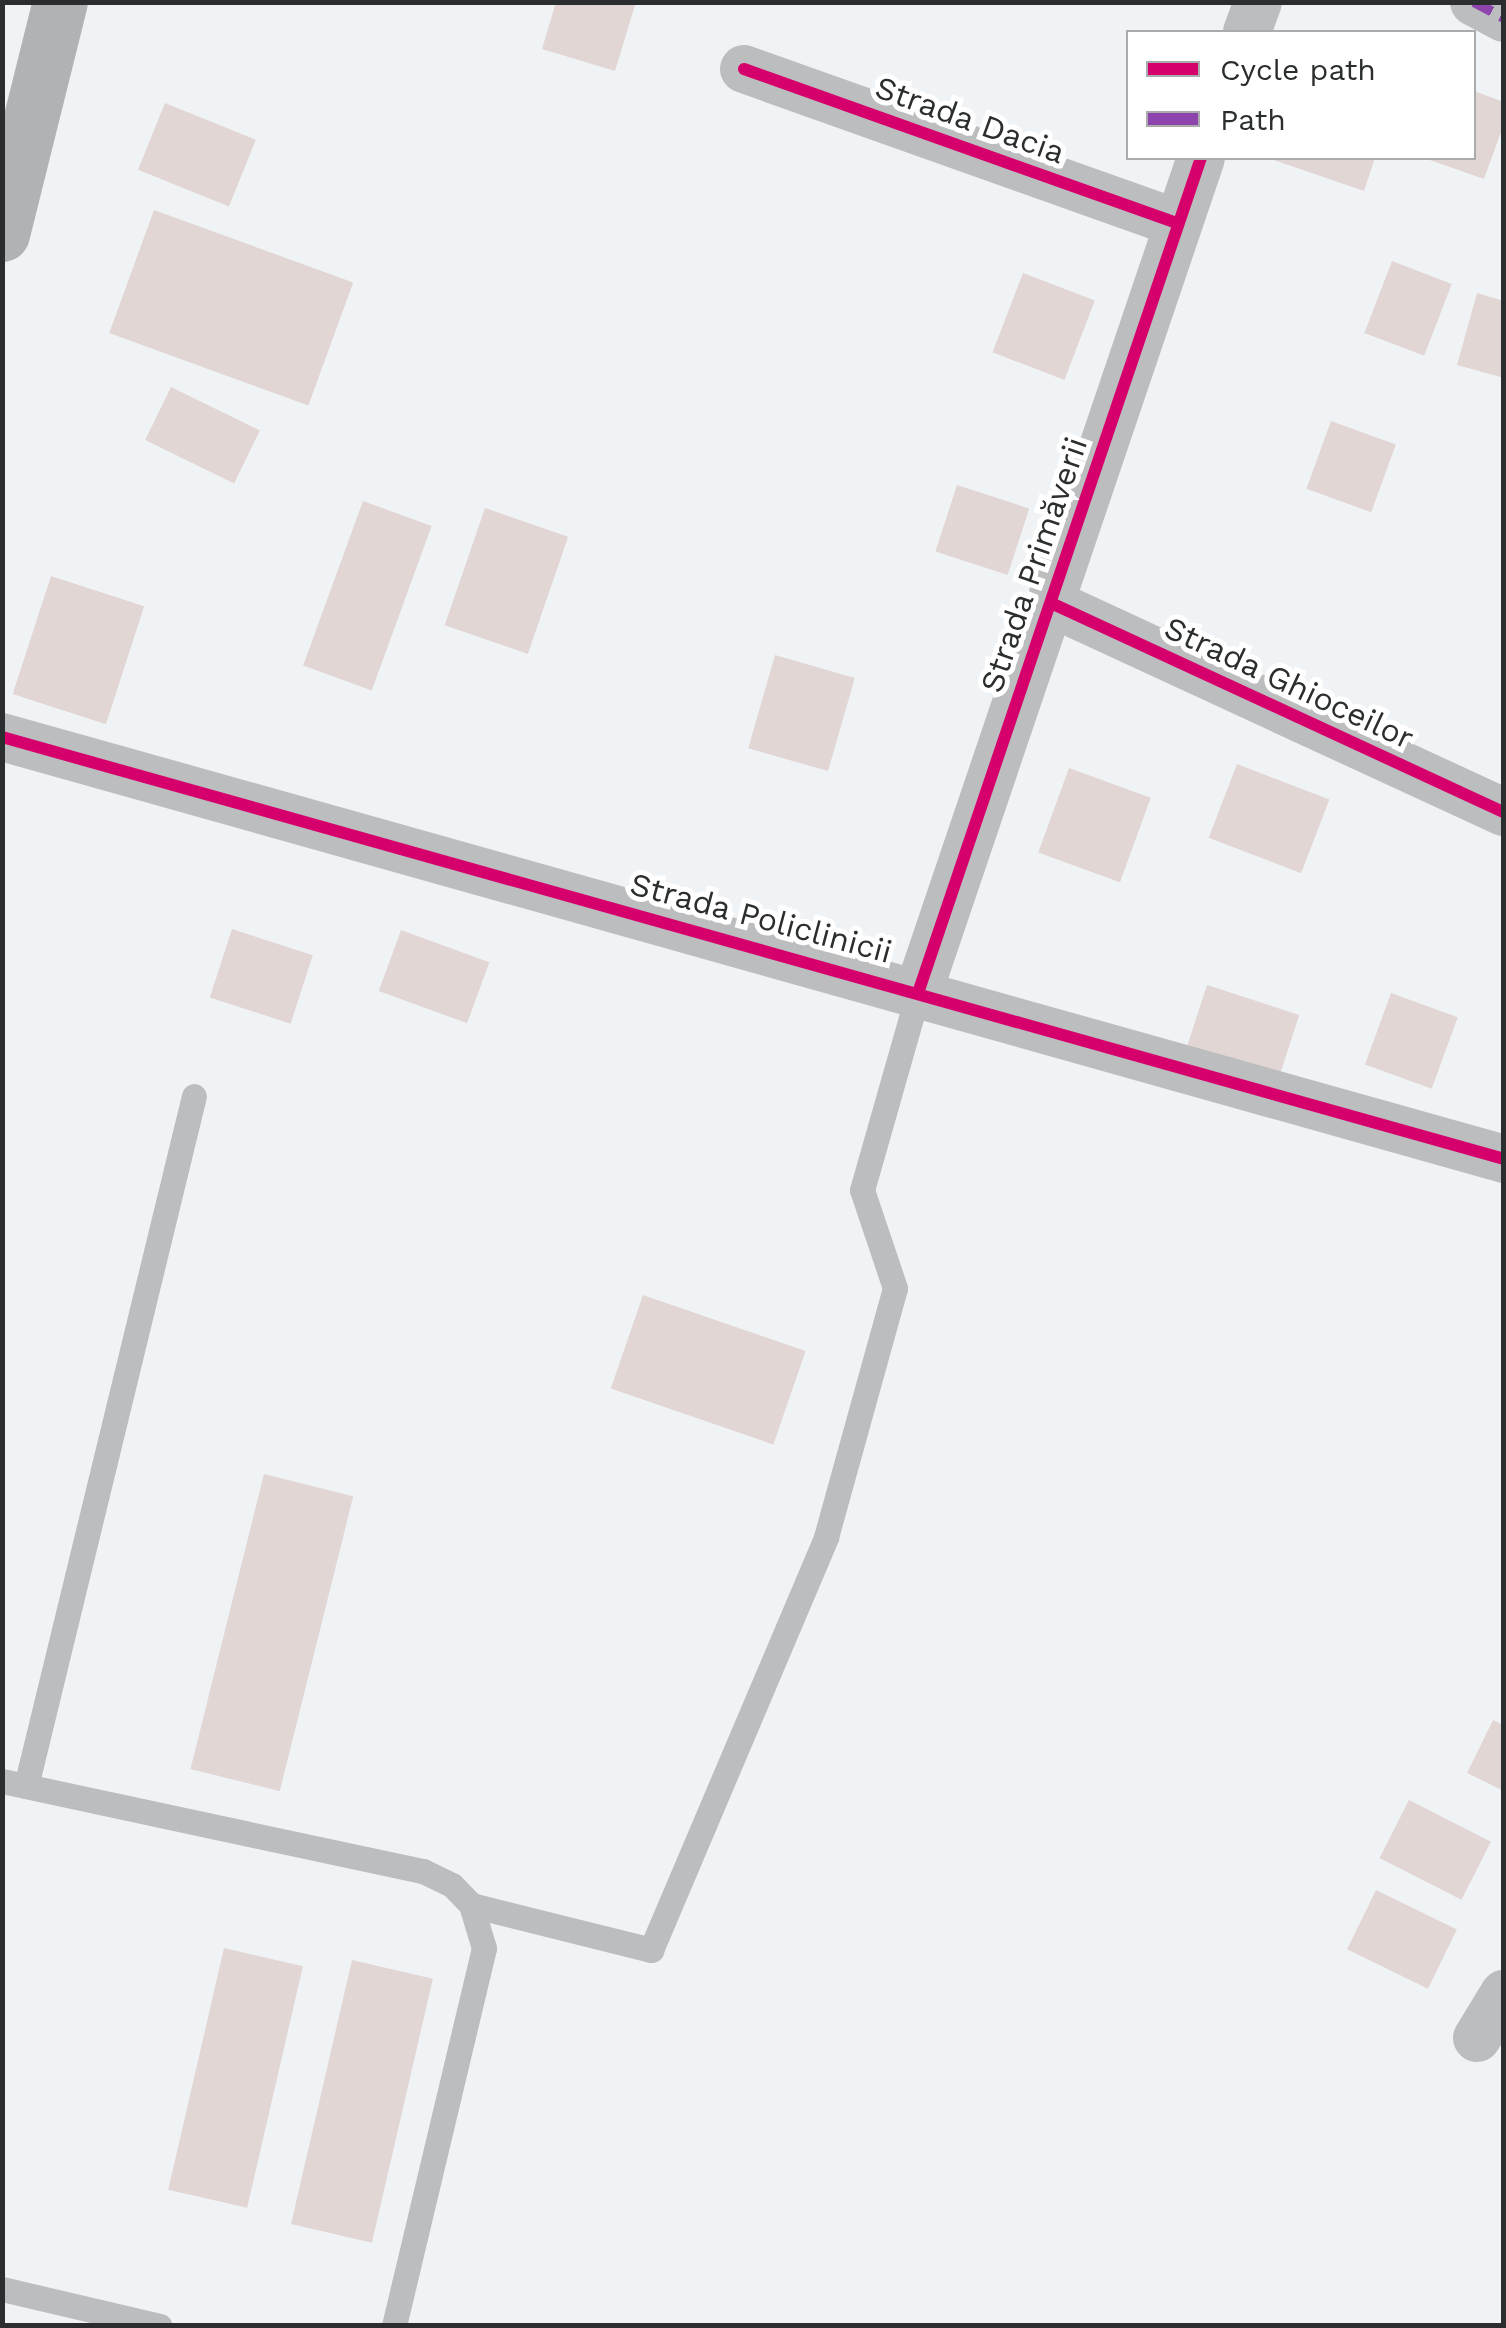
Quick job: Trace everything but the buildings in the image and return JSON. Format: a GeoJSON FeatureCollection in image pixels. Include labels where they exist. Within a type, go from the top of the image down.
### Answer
{"type":"FeatureCollection","features":[{"type":"Feature","properties":{"kind":"main road"},"geometry":{"type":"LineString","coordinates":[[2,234],[60,2]]}},
{"type":"Feature","properties":{"kind":"street"},"geometry":{"type":"LineString","coordinates":[[1248,30],[1258,2]]}},
{"type":"Feature","properties":{"kind":"street"},"geometry":{"type":"LineString","coordinates":[[1474,2],[1504,18]]}},
{"type":"Feature","properties":{"kind":"street","name":"Strada Dacia"},"geometry":{"type":"LineString","coordinates":[[744,69],[1176,223]]}},
{"type":"Feature","properties":{"kind":"street","name":"Strada Primăverii"},"geometry":{"type":"LineString","coordinates":[[918,990],[1200,160]]}},
{"type":"Feature","properties":{"kind":"street","name":"Strada Ghioceilor"},"geometry":{"type":"LineString","coordinates":[[1051,603],[1504,812]]}},
{"type":"Feature","properties":{"kind":"street","name":"Strada Policlinicii"},"geometry":{"type":"LineString","coordinates":[[2,737],[918,990],[1504,1159]]}},
{"type":"Feature","properties":{"kind":"street"},"geometry":{"type":"LineString","coordinates":[[1477,2038],[1504,1994]]}},
{"type":"Feature","properties":{"kind":"lane"},"geometry":{"type":"LineString","coordinates":[[471,1904],[651,1950],[826,1537],[842,1480],[895,1288],[862,1190],[918,990]]}},
{"type":"Feature","properties":{"kind":"lane"},"geometry":{"type":"LineString","coordinates":[[194,1096],[14,1784],[422,1871],[452,1885],[471,1904],[484,1948],[394,2326]]}},
{"type":"Feature","properties":{"kind":"lane"},"geometry":{"type":"LineString","coordinates":[[2,2289],[160,2326]]}},
{"type":"Feature","properties":{"kind":"marked path"},"geometry":{"type":"LineString","coordinates":[[1474,2],[1504,18]]}},
{"type":"Feature","properties":{"kind":"cycle path"},"geometry":{"type":"LineString","coordinates":[[744,69],[1176,223]]}},
{"type":"Feature","properties":{"kind":"cycle path"},"geometry":{"type":"LineString","coordinates":[[919,990],[1200,160]]}},
{"type":"Feature","properties":{"kind":"cycle path"},"geometry":{"type":"LineString","coordinates":[[1051,603],[1504,812]]}},
{"type":"Feature","properties":{"kind":"cycle path"},"geometry":{"type":"LineString","coordinates":[[2,737],[1504,1159]]}}]}
